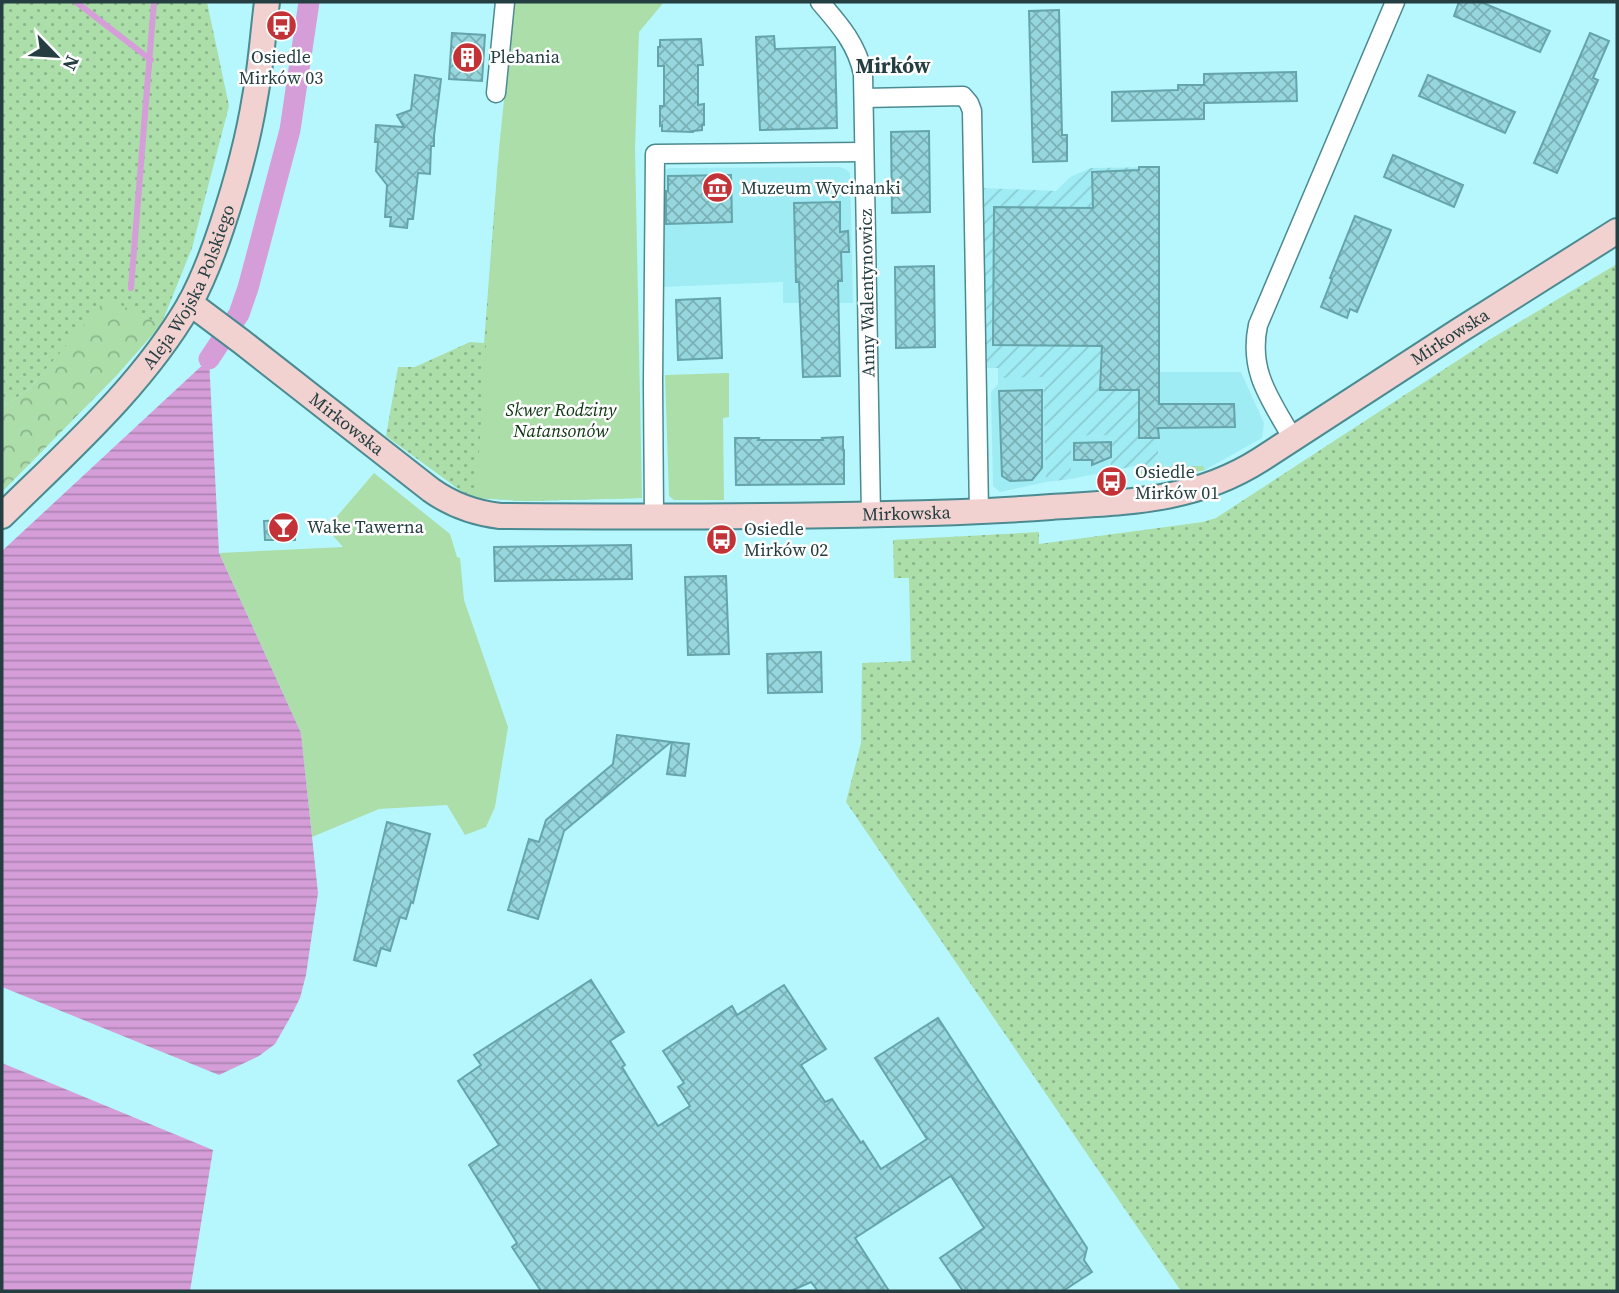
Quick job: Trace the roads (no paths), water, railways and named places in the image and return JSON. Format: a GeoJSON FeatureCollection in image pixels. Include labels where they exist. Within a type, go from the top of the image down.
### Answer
{"type":"FeatureCollection","features":[{"type":"Feature","properties":{"kind":"street","name":"Aleja Wojska Polskiego"},"geometry":{"type":"LineString","coordinates":[[2,516],[95,423],[162,346],[205,274],[240,170],[256,95],[267,2]]}},
{"type":"Feature","properties":{"kind":"street"},"geometry":{"type":"LineString","coordinates":[[496,93],[505,2]]}},
{"type":"Feature","properties":{"kind":"street","name":"Anny Walentynowicz"},"geometry":{"type":"LineString","coordinates":[[820,2],[849,37],[861,65],[864,98],[871,514]]}},
{"type":"Feature","properties":{"kind":"street"},"geometry":{"type":"LineString","coordinates":[[1293,439],[1258,371],[1255,347],[1258,325],[1395,2]]}},
{"type":"Feature","properties":{"kind":"street"},"geometry":{"type":"LineString","coordinates":[[864,98],[963,96],[972,111],[979,511]]}},
{"type":"Feature","properties":{"kind":"street"},"geometry":{"type":"LineString","coordinates":[[654,516],[655,154],[864,152]]}},
{"type":"Feature","properties":{"kind":"street","name":"Mirkowska"},"geometry":{"type":"LineString","coordinates":[[190,303],[431,490],[461,508],[479,513],[500,516],[654,516],[979,511],[1154,499],[1174,496],[1233,475],[1617,231]]}},
{"type":"Feature","properties":{"kind":"waterway"},"geometry":{"type":"LineString","coordinates":[[76,2],[151,60]]}},
{"type":"Feature","properties":{"kind":"waterway"},"geometry":{"type":"LineString","coordinates":[[131,288],[154,2]]}},
{"type":"Feature","properties":{"kind":"waterway"},"geometry":{"type":"LineString","coordinates":[[209,359],[239,314],[248,288],[290,130],[309,2]]}},
{"type":"Feature","properties":{"kind":"place","name":"Osiedle Mirków 03"},"geometry":{"type":"Point","coordinates":[281,26]}},
{"type":"Feature","properties":{"kind":"place","name":"Plebania"},"geometry":{"type":"Point","coordinates":[467,57]}},
{"type":"Feature","properties":{"kind":"place","name":"Muzeum Wycinanki"},"geometry":{"type":"Point","coordinates":[718,188]}},
{"type":"Feature","properties":{"kind":"place","name":"Osiedle Mirków 01"},"geometry":{"type":"Point","coordinates":[1112,482]}},
{"type":"Feature","properties":{"kind":"place","name":"Wake Tawerna"},"geometry":{"type":"Point","coordinates":[284,527]}},
{"type":"Feature","properties":{"kind":"place","name":"Osiedle Mirków 02"},"geometry":{"type":"Point","coordinates":[721,539]}},
{"type":"Feature","properties":{"kind":"district","name":"Mirków"},"geometry":{"type":"Point","coordinates":[893,66]}},
{"type":"Feature","properties":{"kind":"park label","name":"Skwer Rodziny Natansonów"},"geometry":{"type":"Point","coordinates":[561,420]}}]}
